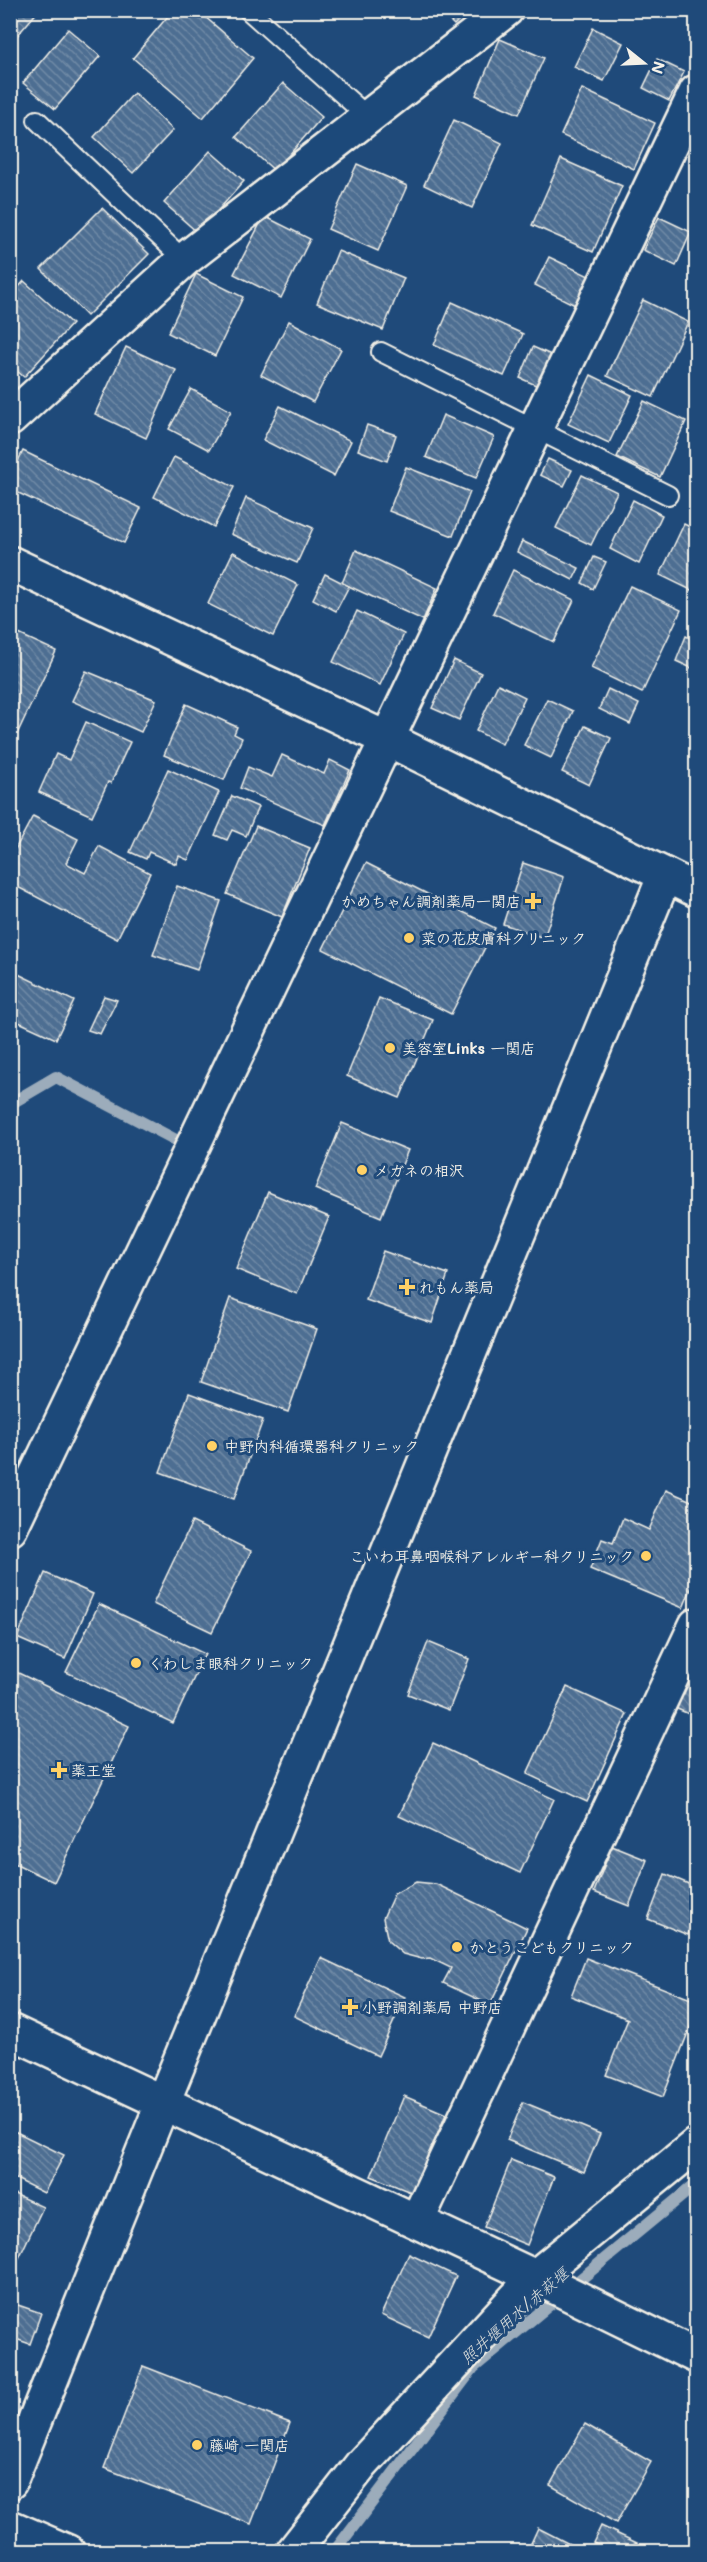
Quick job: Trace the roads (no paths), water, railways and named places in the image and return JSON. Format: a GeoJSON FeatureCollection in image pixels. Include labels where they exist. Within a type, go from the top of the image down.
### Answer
{"type":"FeatureCollection","features":[{"type":"Feature","properties":{"kind":"street"},"geometry":{"type":"LineString","coordinates":[[14,408],[184,260],[506,10]]}},
{"type":"Feature","properties":{"kind":"street"},"geometry":{"type":"LineString","coordinates":[[10,1530],[696,92]]}},
{"type":"Feature","properties":{"kind":"street"},"geometry":{"type":"LineString","coordinates":[[10,563],[387,739],[696,890]]}},
{"type":"Feature","properties":{"kind":"street"},"geometry":{"type":"LineString","coordinates":[[10,2482],[665,875]]}},
{"type":"Feature","properties":{"kind":"street"},"geometry":{"type":"LineString","coordinates":[[417,2221],[696,1625]]}},
{"type":"Feature","properties":{"kind":"street"},"geometry":{"type":"LineString","coordinates":[[10,2031],[417,2221],[696,2356]]}},
{"type":"Feature","properties":{"kind":"street"},"geometry":{"type":"LineString","coordinates":[[293,2552],[362,2464],[535,2277],[696,2145]]}},
{"type":"Feature","properties":{"kind":"street"},"geometry":{"type":"LineString","coordinates":[[10,2527],[68,2552]]}},
{"type":"Feature","properties":{"kind":"lane"},"geometry":{"type":"LineString","coordinates":[[248,10],[368,117]]}},
{"type":"Feature","properties":{"kind":"lane"},"geometry":{"type":"LineString","coordinates":[[37,120],[184,260]]}},
{"type":"Feature","properties":{"kind":"lane"},"geometry":{"type":"LineString","coordinates":[[381,352],[668,495]]}},
{"type":"Feature","properties":{"kind":"waterway"},"geometry":{"type":"LineString","coordinates":[[10,1104],[56,1077],[174,1139]]}},
{"type":"Feature","properties":{"kind":"waterway","name":"照井堰用水/赤萩堰"},"geometry":{"type":"LineString","coordinates":[[334,2552],[474,2367],[696,2184]]}},
{"type":"Feature","properties":{"kind":"place","name":"かめちゃん調剤薬局一関店"},"geometry":{"type":"Point","coordinates":[533,901]}},
{"type":"Feature","properties":{"kind":"place","name":"菜の花皮膚科クリニック"},"geometry":{"type":"Point","coordinates":[409,938]}},
{"type":"Feature","properties":{"kind":"place","name":"美容室Links 一関店"},"geometry":{"type":"Point","coordinates":[390,1048]}},
{"type":"Feature","properties":{"kind":"place","name":"メガネの相沢"},"geometry":{"type":"Point","coordinates":[362,1170]}},
{"type":"Feature","properties":{"kind":"place","name":"れもん薬局"},"geometry":{"type":"Point","coordinates":[407,1287]}},
{"type":"Feature","properties":{"kind":"place","name":"中野内科循環器科クリニック"},"geometry":{"type":"Point","coordinates":[212,1446]}},
{"type":"Feature","properties":{"kind":"place","name":"こいわ耳鼻咽喉科アレルギー科クリニック"},"geometry":{"type":"Point","coordinates":[646,1556]}},
{"type":"Feature","properties":{"kind":"place","name":"くわしま眼科クリニック"},"geometry":{"type":"Point","coordinates":[136,1663]}},
{"type":"Feature","properties":{"kind":"place","name":"薬王堂"},"geometry":{"type":"Point","coordinates":[59,1770]}},
{"type":"Feature","properties":{"kind":"place","name":"かとうこどもクリニック"},"geometry":{"type":"Point","coordinates":[457,1947]}},
{"type":"Feature","properties":{"kind":"place","name":"小野調剤薬局 中野店"},"geometry":{"type":"Point","coordinates":[350,2007]}},
{"type":"Feature","properties":{"kind":"place","name":"藤崎 一関店"},"geometry":{"type":"Point","coordinates":[197,2445]}}]}
